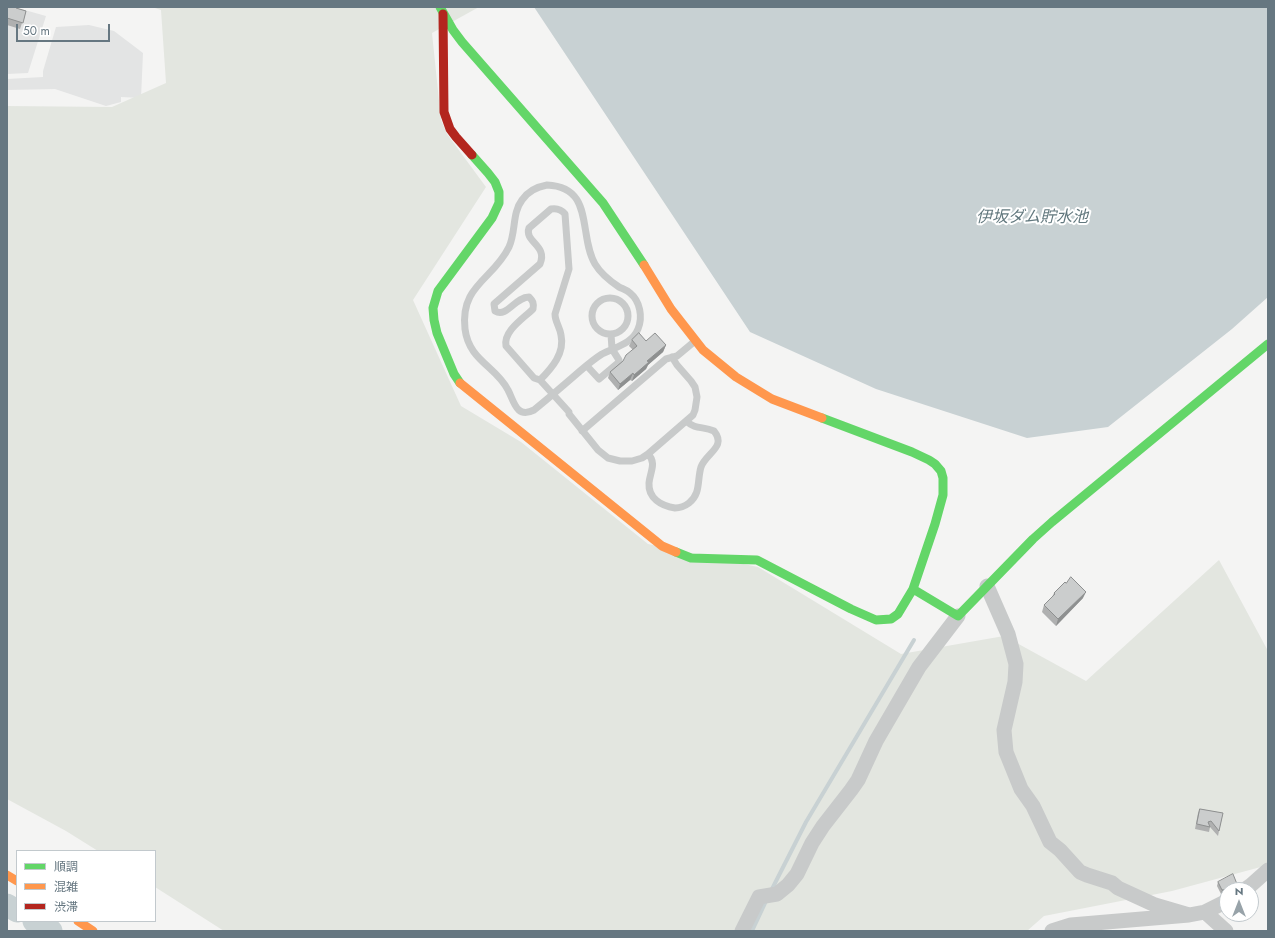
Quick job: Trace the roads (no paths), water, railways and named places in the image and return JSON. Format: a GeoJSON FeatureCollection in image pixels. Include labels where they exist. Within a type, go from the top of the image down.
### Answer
{"type":"FeatureCollection","features":[{"type":"Feature","properties":{"kind":"street"},"geometry":{"type":"LineString","coordinates":[[441,11],[462,42],[603,203],[625,235],[671,309],[703,350],[736,377],[772,399],[898,446],[936,464],[941,471],[943,478],[943,495],[913,589],[898,614],[891,619],[876,620],[851,609],[757,560],[691,558],[662,546],[459,382],[454,374],[438,333],[434,320],[433,308],[438,292],[492,218],[499,206],[500,193],[494,180],[451,131],[445,120],[443,106],[441,11]]}},
{"type":"Feature","properties":{"kind":"street"},"geometry":{"type":"LineString","coordinates":[[742,931],[759,897],[777,894],[788,886],[797,874],[812,843],[823,826],[858,780],[876,741],[919,667],[958,616],[1033,539],[1052,522],[1268,344]]}},
{"type":"Feature","properties":{"kind":"street"},"geometry":{"type":"LineString","coordinates":[[987,586],[1008,634],[1016,664],[1015,682],[1004,730],[1006,752],[1021,789],[1033,806],[1050,842],[1060,850],[1080,872],[1112,883],[1118,888],[1155,906],[1189,915]]}},
{"type":"Feature","properties":{"kind":"street"},"geometry":{"type":"LineString","coordinates":[[913,589],[958,616]]}},
{"type":"Feature","properties":{"kind":"street"},"geometry":{"type":"LineString","coordinates":[[1254,882],[1268,870]]}},
{"type":"Feature","properties":{"kind":"street"},"geometry":{"type":"LineString","coordinates":[[7,875],[16,880]]}},
{"type":"Feature","properties":{"kind":"street"},"geometry":{"type":"LineString","coordinates":[[1052,931],[1071,925],[1189,915],[1205,912],[1219,905]]}},
{"type":"Feature","properties":{"kind":"street"},"geometry":{"type":"LineString","coordinates":[[1205,912],[1226,931]]}},
{"type":"Feature","properties":{"kind":"street"},"geometry":{"type":"LineString","coordinates":[[80,922],[93,931]]}},
{"type":"Feature","properties":{"kind":"lane"},"geometry":{"type":"LineString","coordinates":[[540,186],[554,186],[569,191],[574,196],[582,208],[587,243],[594,263],[609,281],[632,294],[637,303],[641,315],[636,332],[629,341],[612,349],[596,358],[534,410],[524,412],[514,406],[509,391],[500,378],[477,357],[470,345],[466,335],[465,313],[468,299],[475,288],[499,263],[505,254],[513,235],[518,208],[526,194],[533,189],[540,186]]}},
{"type":"Feature","properties":{"kind":"lane"},"geometry":{"type":"LineString","coordinates":[[542,381],[554,364],[561,347],[562,336],[555,314],[570,269],[565,214],[562,210],[554,208],[545,214],[527,231],[529,237],[541,252],[542,260],[540,264],[495,302],[494,306],[498,313],[504,312],[520,298],[529,297],[533,300],[534,304],[533,309],[510,331],[505,341],[506,346],[534,378],[542,381],[569,412],[569,414],[598,450],[608,458],[620,461],[637,460],[648,454],[693,415],[697,398],[696,393],[691,381],[672,357]]}},
{"type":"Feature","properties":{"kind":"lane"},"geometry":{"type":"LineString","coordinates":[[606,298],[618,300],[626,308],[628,313],[628,319],[623,329],[619,333],[612,334],[601,333],[596,329],[591,317],[595,305],[606,298]]}},
{"type":"Feature","properties":{"kind":"lane"},"geometry":{"type":"LineString","coordinates":[[587,366],[599,379],[618,363],[619,360],[612,349],[612,334]]}},
{"type":"Feature","properties":{"kind":"lane"},"geometry":{"type":"LineString","coordinates":[[582,431],[666,359],[676,356],[695,341]]}},
{"type":"Feature","properties":{"kind":"lane"},"geometry":{"type":"LineString","coordinates":[[648,454],[653,461],[653,468],[649,482],[653,497],[660,503],[675,508],[684,506],[695,498],[702,466],[706,458],[716,448],[718,440],[714,431],[694,427],[686,421]]}},
{"type":"Feature","properties":{"kind":"water","name":"伊坂ダム貯水池"},"geometry":{"type":"Polygon","coordinates":[[[534,7],[1268,7],[1268,297],[1232,329],[1108,427],[1027,438],[876,389],[750,332],[534,7]]]}},
{"type":"Feature","properties":{"kind":"waterway"},"geometry":{"type":"LineString","coordinates":[[771,891],[806,822],[914,640]]}},
{"type":"Feature","properties":{"kind":"waterway"},"geometry":{"type":"LineString","coordinates":[[752,931],[767,899]]}},
{"type":"Feature","properties":{"kind":"waterway"},"geometry":{"type":"LineString","coordinates":[[7,905],[16,910]]}},
{"type":"Feature","properties":{"kind":"waterway"},"geometry":{"type":"LineString","coordinates":[[36,922],[51,931]]}}]}
